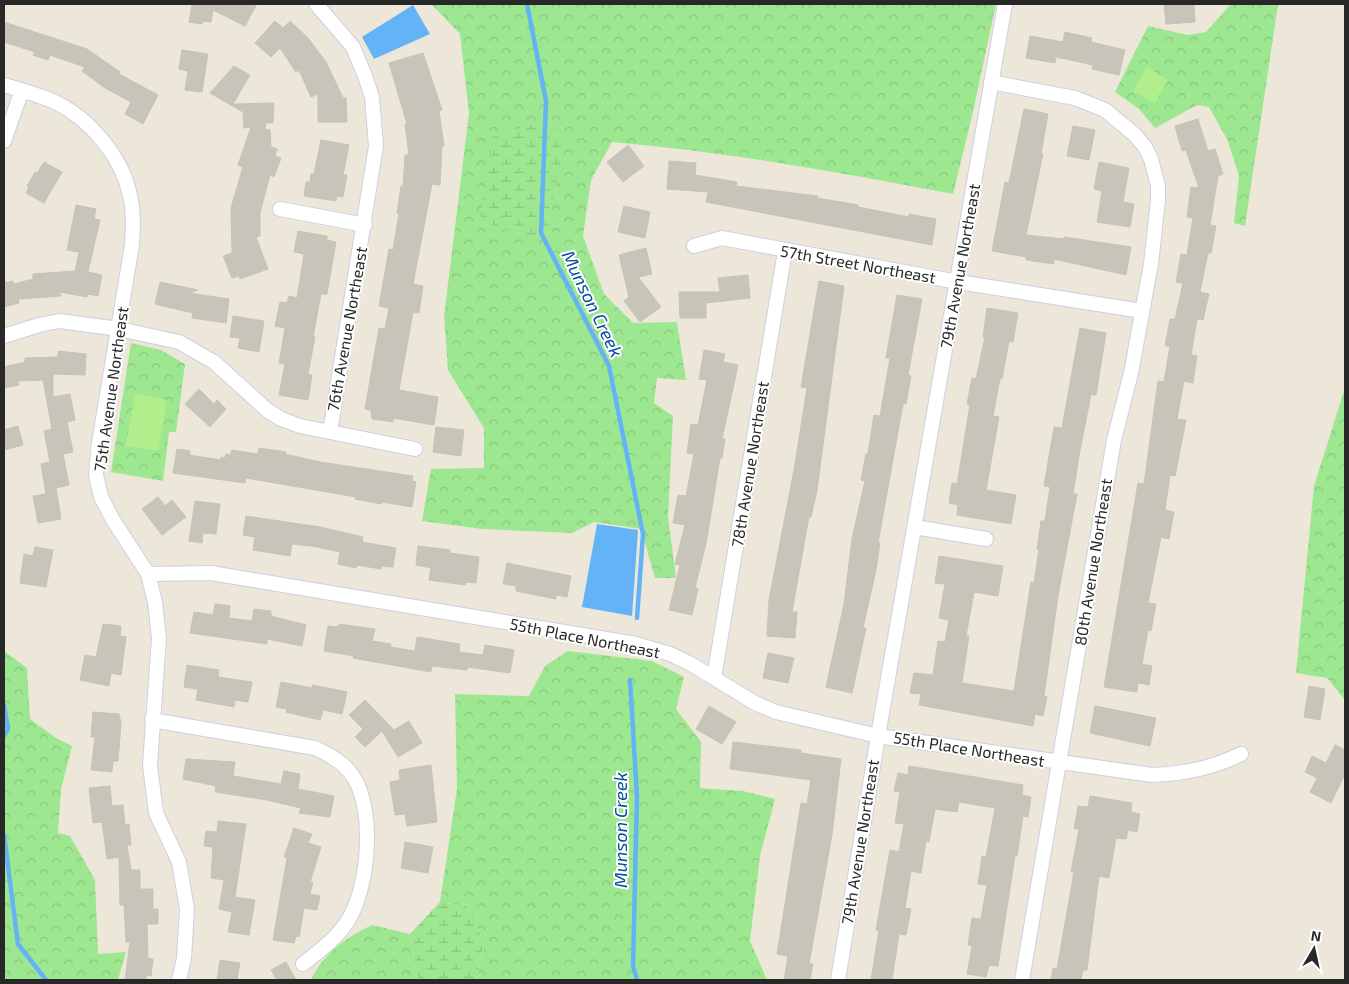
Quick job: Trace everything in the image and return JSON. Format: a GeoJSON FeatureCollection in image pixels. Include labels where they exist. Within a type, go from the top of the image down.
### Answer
{"type":"FeatureCollection","features":[{"type":"Feature","properties":{"kind":"street","name":"76th Avenue Northeast"},"geometry":{"type":"LineString","coordinates":[[316,4],[353,46],[367,83],[375,118],[375,167],[330,432]]}},
{"type":"Feature","properties":{"kind":"street","name":"79th Avenue Northeast"},"geometry":{"type":"LineString","coordinates":[[838,980],[878,736],[1005,4]]}},
{"type":"Feature","properties":{"kind":"street","name":"80th Avenue Northeast"},"geometry":{"type":"LineString","coordinates":[[991,82],[1075,98],[1090,102],[1106,110],[1125,124],[1145,147],[1155,172],[1158,200],[1151,264],[1131,373],[1114,440],[1022,980]]}},
{"type":"Feature","properties":{"kind":"street"},"geometry":{"type":"LineString","coordinates":[[4,85],[22,90],[4,142]]}},
{"type":"Feature","properties":{"kind":"street","name":"75th Avenue Northeast"},"geometry":{"type":"LineString","coordinates":[[22,90],[55,102],[83,120],[106,146],[121,169],[130,194],[134,220],[132,245],[98,449],[96,475],[101,497],[113,520],[148,574],[155,602],[159,638],[150,765],[156,812],[179,862],[187,909],[184,958],[179,980]]}},
{"type":"Feature","properties":{"kind":"street","name":"76th Avenue Northeast"},"geometry":{"type":"LineString","coordinates":[[280,209],[365,225]]}},
{"type":"Feature","properties":{"kind":"street","name":"57th Street Northeast"},"geometry":{"type":"LineString","coordinates":[[694,246],[722,238],[958,282],[1142,312]]}},
{"type":"Feature","properties":{"kind":"street","name":"78th Avenue Northeast"},"geometry":{"type":"LineString","coordinates":[[714,678],[785,251]]}},
{"type":"Feature","properties":{"kind":"street"},"geometry":{"type":"LineString","coordinates":[[4,336],[59,321],[119,329],[179,342],[195,349],[214,362],[267,410],[282,419],[300,426],[415,449]]}},
{"type":"Feature","properties":{"kind":"street"},"geometry":{"type":"LineString","coordinates":[[915,527],[986,539]]}},
{"type":"Feature","properties":{"kind":"street","name":"55th Place Northeast"},"geometry":{"type":"LineString","coordinates":[[148,574],[212,573],[636,644],[670,654],[776,712],[878,736],[1135,774],[1166,774],[1208,768],[1242,754]]}},
{"type":"Feature","properties":{"kind":"street"},"geometry":{"type":"LineString","coordinates":[[152,720],[315,748],[338,759],[354,777],[364,799],[367,829],[365,869],[359,893],[348,921],[329,944],[303,964]]}},
{"type":"Feature","properties":{"kind":"green space"},"geometry":{"type":"Polygon","coordinates":[[[431,4],[996,4],[953,194],[783,163],[698,151],[612,142],[591,180],[583,236],[604,294],[633,323],[677,322],[686,380],[657,378],[654,403],[673,416],[668,517],[676,578],[655,578],[641,529],[594,522],[572,533],[482,529],[422,521],[431,469],[484,468],[484,428],[448,370],[444,317],[469,113],[460,34],[431,4]]]}},
{"type":"Feature","properties":{"kind":"green space"},"geometry":{"type":"Polygon","coordinates":[[[1231,4],[1278,4],[1245,226],[1234,223],[1239,176],[1228,141],[1209,107],[1197,105],[1155,128],[1139,109],[1115,92],[1148,26],[1188,35],[1206,32],[1231,4]]]}},
{"type":"Feature","properties":{"kind":"green space"},"geometry":{"type":"Polygon","coordinates":[[[1147,67],[1168,80],[1155,103],[1133,91],[1147,67]]]}},
{"type":"Feature","properties":{"kind":"green space"},"geometry":{"type":"Polygon","coordinates":[[[532,124],[563,131],[549,227],[532,242],[480,219],[493,137],[532,124]]]}},
{"type":"Feature","properties":{"kind":"green space"},"geometry":{"type":"Polygon","coordinates":[[[131,343],[161,350],[185,364],[176,432],[169,432],[163,481],[111,472],[131,343]]]}},
{"type":"Feature","properties":{"kind":"green space"},"geometry":{"type":"Polygon","coordinates":[[[1345,380],[1345,700],[1327,678],[1296,673],[1314,486],[1344,391],[1345,380]]]}},
{"type":"Feature","properties":{"kind":"green space"},"geometry":{"type":"Polygon","coordinates":[[[135,394],[167,400],[158,451],[126,446],[135,394]]]}},
{"type":"Feature","properties":{"kind":"green space"},"geometry":{"type":"Polygon","coordinates":[[[4,651],[27,668],[30,719],[56,738],[72,746],[61,789],[58,833],[70,836],[95,880],[98,954],[126,952],[118,980],[4,980],[4,651]]]}},
{"type":"Feature","properties":{"kind":"green space"},"geometry":{"type":"Polygon","coordinates":[[[568,651],[652,661],[684,677],[676,709],[701,742],[700,788],[743,791],[775,799],[760,856],[750,941],[767,980],[477,980],[484,942],[466,906],[440,902],[457,789],[455,694],[529,696],[545,666],[568,651]]]}},
{"type":"Feature","properties":{"kind":"green space"},"geometry":{"type":"Polygon","coordinates":[[[440,902],[466,906],[484,942],[477,980],[418,980],[410,934],[440,902]]]}},
{"type":"Feature","properties":{"kind":"green space"},"geometry":{"type":"Polygon","coordinates":[[[372,925],[410,934],[418,980],[311,980],[322,962],[336,947],[372,925]]]}},
{"type":"Feature","properties":{"kind":"water"},"geometry":{"type":"Polygon","coordinates":[[[413,5],[430,34],[374,59],[362,37],[413,5]]]}},
{"type":"Feature","properties":{"kind":"water"},"geometry":{"type":"Polygon","coordinates":[[[597,524],[638,530],[632,616],[582,607],[597,524]]]}},
{"type":"Feature","properties":{"kind":"building"},"geometry":{"type":"Polygon","coordinates":[[[192,4],[257,4],[245,26],[213,10],[211,22],[203,21],[202,24],[189,22],[192,4]]]}},
{"type":"Feature","properties":{"kind":"building"},"geometry":{"type":"Polygon","coordinates":[[[1164,4],[1194,4],[1195,22],[1166,24],[1164,4]]]}},
{"type":"Feature","properties":{"kind":"building"},"geometry":{"type":"Polygon","coordinates":[[[275,21],[283,28],[290,21],[308,38],[326,62],[343,98],[346,98],[347,122],[318,122],[318,94],[311,97],[299,70],[296,72],[280,48],[271,57],[255,43],[275,21]]]}},
{"type":"Feature","properties":{"kind":"building"},"geometry":{"type":"Polygon","coordinates":[[[4,22],[87,49],[120,72],[119,74],[158,95],[143,124],[125,114],[131,102],[105,88],[82,71],[85,67],[50,55],[48,60],[33,55],[35,52],[4,42],[4,22]]]}},
{"type":"Feature","properties":{"kind":"building"},"geometry":{"type":"Polygon","coordinates":[[[1065,32],[1092,38],[1091,42],[1125,50],[1119,75],[1092,69],[1093,65],[1056,57],[1055,63],[1026,58],[1030,36],[1063,42],[1065,32]]]}},
{"type":"Feature","properties":{"kind":"building"},"geometry":{"type":"Polygon","coordinates":[[[182,50],[208,54],[202,92],[185,90],[188,71],[179,69],[182,50]]]}},
{"type":"Feature","properties":{"kind":"building"},"geometry":{"type":"Polygon","coordinates":[[[423,53],[442,110],[439,111],[444,146],[442,146],[440,185],[432,184],[413,284],[423,286],[419,313],[413,312],[399,390],[438,397],[434,425],[393,418],[393,422],[372,419],[371,410],[365,409],[379,328],[385,329],[389,308],[379,306],[389,249],[393,250],[401,186],[403,187],[405,155],[409,155],[405,124],[407,124],[389,63],[423,53]]]}},
{"type":"Feature","properties":{"kind":"building"},"geometry":{"type":"Polygon","coordinates":[[[234,66],[250,75],[233,104],[274,103],[273,123],[266,123],[265,129],[270,130],[271,147],[277,149],[275,156],[281,158],[274,177],[270,175],[260,213],[260,236],[256,237],[268,269],[240,279],[239,276],[232,278],[223,256],[232,253],[231,208],[243,167],[238,165],[251,127],[244,128],[243,112],[210,93],[234,66]]]}},
{"type":"Feature","properties":{"kind":"building"},"geometry":{"type":"Polygon","coordinates":[[[1024,109],[1048,114],[1041,154],[1043,154],[1026,235],[1064,239],[1064,237],[1131,247],[1126,275],[1054,259],[1054,264],[1026,260],[1026,257],[992,251],[1005,182],[1009,183],[1024,109]]]}},
{"type":"Feature","properties":{"kind":"building"},"geometry":{"type":"Polygon","coordinates":[[[1198,119],[1208,151],[1215,149],[1223,174],[1218,176],[1210,225],[1216,226],[1211,253],[1208,253],[1200,292],[1209,294],[1203,320],[1197,319],[1191,355],[1197,356],[1193,383],[1184,381],[1177,419],[1186,420],[1175,476],[1170,475],[1165,510],[1174,512],[1169,539],[1161,537],[1148,603],[1156,604],[1151,631],[1148,630],[1142,664],[1152,666],[1149,685],[1138,683],[1137,692],[1104,687],[1138,483],[1144,484],[1158,381],[1164,382],[1170,346],[1165,346],[1170,319],[1175,319],[1183,283],[1176,282],[1181,254],[1187,255],[1193,218],[1187,217],[1191,187],[1199,188],[1186,150],[1182,151],[1175,126],[1198,119]]]}},
{"type":"Feature","properties":{"kind":"building"},"geometry":{"type":"Polygon","coordinates":[[[1073,126],[1095,130],[1089,160],[1067,156],[1073,126]]]}},
{"type":"Feature","properties":{"kind":"building"},"geometry":{"type":"Polygon","coordinates":[[[321,140],[349,145],[343,175],[347,175],[343,197],[337,196],[336,201],[304,196],[306,182],[310,182],[311,174],[314,174],[321,140]]]}},
{"type":"Feature","properties":{"kind":"building"},"geometry":{"type":"Polygon","coordinates":[[[628,145],[644,166],[623,182],[607,162],[628,145]]]}},
{"type":"Feature","properties":{"kind":"building"},"geometry":{"type":"Polygon","coordinates":[[[669,161],[696,163],[695,175],[737,182],[736,186],[818,196],[817,198],[909,217],[909,214],[936,219],[932,245],[706,202],[708,192],[667,189],[669,161]]]}},
{"type":"Feature","properties":{"kind":"building"},"geometry":{"type":"Polygon","coordinates":[[[44,162],[62,172],[44,203],[26,193],[29,187],[27,186],[35,172],[37,173],[44,162]]]}},
{"type":"Feature","properties":{"kind":"building"},"geometry":{"type":"Polygon","coordinates":[[[1099,162],[1129,168],[1123,202],[1134,204],[1130,227],[1097,222],[1102,191],[1094,189],[1099,162]]]}},
{"type":"Feature","properties":{"kind":"building"},"geometry":{"type":"Polygon","coordinates":[[[76,205],[96,209],[94,219],[100,220],[88,272],[102,275],[98,296],[87,294],[87,297],[60,292],[61,296],[18,299],[19,303],[4,307],[4,283],[13,281],[14,284],[33,279],[33,274],[75,271],[79,252],[67,250],[76,205]]]}},
{"type":"Feature","properties":{"kind":"building"},"geometry":{"type":"Polygon","coordinates":[[[624,206],[650,212],[645,238],[618,232],[624,206]]]}},
{"type":"Feature","properties":{"kind":"building"},"geometry":{"type":"Polygon","coordinates":[[[298,231],[327,236],[327,240],[336,242],[327,294],[321,294],[313,337],[315,337],[308,374],[312,375],[308,400],[279,395],[285,364],[279,363],[285,328],[275,326],[280,302],[287,303],[289,296],[297,298],[304,254],[294,252],[298,231]]]}},
{"type":"Feature","properties":{"kind":"building"},"geometry":{"type":"Polygon","coordinates":[[[646,248],[652,274],[638,277],[661,307],[640,322],[624,301],[629,297],[619,255],[646,248]]]}},
{"type":"Feature","properties":{"kind":"building"},"geometry":{"type":"Polygon","coordinates":[[[748,275],[750,298],[706,303],[706,318],[680,318],[679,292],[720,292],[718,278],[748,275]]]}},
{"type":"Feature","properties":{"kind":"building"},"geometry":{"type":"Polygon","coordinates":[[[819,281],[844,286],[817,490],[811,517],[809,516],[792,612],[797,612],[795,638],[767,636],[769,600],[794,470],[807,388],[801,387],[819,281]]]}},
{"type":"Feature","properties":{"kind":"building"},"geometry":{"type":"Polygon","coordinates":[[[160,282],[198,290],[189,293],[229,299],[226,323],[192,318],[193,313],[155,304],[160,282]]]}},
{"type":"Feature","properties":{"kind":"building"},"geometry":{"type":"Polygon","coordinates":[[[897,295],[922,299],[908,375],[911,376],[906,404],[903,404],[878,543],[880,543],[876,570],[863,628],[866,628],[852,693],[826,687],[844,604],[852,539],[865,481],[861,480],[866,454],[868,454],[874,415],[880,416],[890,358],[886,358],[897,295]]]}},
{"type":"Feature","properties":{"kind":"building"},"geometry":{"type":"Polygon","coordinates":[[[987,308],[1018,313],[1013,342],[1009,341],[1002,379],[1000,378],[993,416],[999,417],[986,490],[1016,495],[1011,524],[957,515],[958,505],[949,503],[952,483],[957,484],[970,405],[967,404],[972,378],[976,379],[985,337],[983,337],[987,308]]]}},
{"type":"Feature","properties":{"kind":"building"},"geometry":{"type":"Polygon","coordinates":[[[233,316],[264,321],[259,352],[238,348],[240,338],[230,337],[233,316]]]}},
{"type":"Feature","properties":{"kind":"building"},"geometry":{"type":"Polygon","coordinates":[[[1080,328],[1106,333],[1096,395],[1091,394],[1079,456],[1073,494],[1077,494],[1058,596],[1044,696],[1047,697],[1043,716],[1035,714],[1033,726],[919,705],[921,694],[910,693],[914,673],[933,675],[938,641],[945,642],[949,620],[939,618],[945,584],[935,583],[939,556],[1003,566],[998,596],[974,592],[966,636],[969,636],[962,683],[1014,691],[1031,582],[1034,583],[1041,521],[1045,521],[1050,487],[1044,486],[1054,427],[1062,428],[1080,328]]]}},
{"type":"Feature","properties":{"kind":"building"},"geometry":{"type":"Polygon","coordinates":[[[704,350],[725,354],[723,362],[738,365],[722,439],[725,439],[722,458],[720,458],[706,544],[695,588],[698,589],[692,615],[669,610],[680,565],[675,564],[685,525],[673,523],[678,495],[686,496],[694,454],[687,453],[691,424],[698,425],[707,380],[699,379],[704,350]]]}},
{"type":"Feature","properties":{"kind":"building"},"geometry":{"type":"Polygon","coordinates":[[[58,351],[86,354],[85,375],[53,374],[53,397],[70,394],[75,420],[67,422],[73,452],[63,454],[69,485],[56,488],[61,519],[38,523],[33,496],[46,494],[41,464],[50,462],[44,431],[52,429],[43,380],[18,381],[19,385],[4,388],[4,367],[25,362],[25,358],[58,357],[58,351]]]}},
{"type":"Feature","properties":{"kind":"building"},"geometry":{"type":"Polygon","coordinates":[[[199,389],[214,404],[217,400],[226,409],[210,427],[185,404],[199,389]]]}},
{"type":"Feature","properties":{"kind":"building"},"geometry":{"type":"Polygon","coordinates":[[[18,426],[23,445],[4,450],[4,430],[18,426]]]}},
{"type":"Feature","properties":{"kind":"building"},"geometry":{"type":"Polygon","coordinates":[[[436,427],[464,430],[461,456],[433,452],[436,427]]]}},
{"type":"Feature","properties":{"kind":"building"},"geometry":{"type":"Polygon","coordinates":[[[259,448],[286,452],[285,454],[320,462],[413,476],[412,481],[416,482],[412,507],[382,502],[381,504],[355,499],[356,497],[246,478],[245,483],[173,473],[177,449],[190,451],[189,455],[221,460],[221,457],[225,458],[226,454],[231,455],[232,450],[258,454],[259,448]]]}},
{"type":"Feature","properties":{"kind":"building"},"geometry":{"type":"Polygon","coordinates":[[[158,497],[165,506],[172,500],[186,517],[162,535],[142,509],[158,497]]]}},
{"type":"Feature","properties":{"kind":"building"},"geometry":{"type":"Polygon","coordinates":[[[195,501],[220,504],[216,534],[203,533],[202,543],[189,541],[195,501]]]}},
{"type":"Feature","properties":{"kind":"building"},"geometry":{"type":"Polygon","coordinates":[[[246,516],[320,527],[363,537],[362,542],[396,548],[393,567],[381,566],[381,569],[357,565],[356,568],[338,564],[340,552],[312,546],[292,544],[290,556],[253,550],[255,537],[243,535],[246,516]]]}},
{"type":"Feature","properties":{"kind":"building"},"geometry":{"type":"Polygon","coordinates":[[[418,546],[450,550],[450,553],[479,557],[476,583],[466,582],[465,585],[429,580],[431,568],[416,565],[418,546]]]}},
{"type":"Feature","properties":{"kind":"building"},"geometry":{"type":"Polygon","coordinates":[[[35,547],[53,550],[46,587],[20,583],[24,554],[33,556],[35,547]]]}},
{"type":"Feature","properties":{"kind":"building"},"geometry":{"type":"Polygon","coordinates":[[[507,563],[571,576],[567,597],[556,595],[556,599],[516,591],[516,586],[503,584],[507,563]]]}},
{"type":"Feature","properties":{"kind":"building"},"geometry":{"type":"Polygon","coordinates":[[[215,604],[230,606],[229,618],[252,621],[254,609],[271,611],[271,616],[306,625],[302,646],[267,639],[267,644],[190,633],[194,612],[213,615],[215,604]]]}},
{"type":"Feature","properties":{"kind":"building"},"geometry":{"type":"Polygon","coordinates":[[[103,624],[121,626],[120,636],[126,637],[121,675],[111,673],[109,686],[80,680],[85,655],[96,657],[103,624]]]}},
{"type":"Feature","properties":{"kind":"building"},"geometry":{"type":"Polygon","coordinates":[[[340,624],[375,629],[372,641],[391,644],[390,647],[415,651],[417,637],[460,644],[459,652],[483,655],[485,645],[514,650],[510,673],[467,667],[467,670],[432,666],[431,672],[324,651],[328,626],[336,627],[340,624]]]}},
{"type":"Feature","properties":{"kind":"building"},"geometry":{"type":"Polygon","coordinates":[[[768,653],[794,658],[788,683],[763,678],[768,653]]]}},
{"type":"Feature","properties":{"kind":"building"},"geometry":{"type":"Polygon","coordinates":[[[187,665],[219,670],[218,677],[252,682],[248,702],[235,700],[234,707],[196,700],[198,689],[184,687],[187,665]]]}},
{"type":"Feature","properties":{"kind":"building"},"geometry":{"type":"Polygon","coordinates":[[[281,682],[312,688],[313,685],[347,692],[342,714],[323,710],[320,720],[286,712],[287,709],[276,707],[281,682]]]}},
{"type":"Feature","properties":{"kind":"building"},"geometry":{"type":"Polygon","coordinates":[[[1309,686],[1325,689],[1320,720],[1304,717],[1309,686]]]}},
{"type":"Feature","properties":{"kind":"building"},"geometry":{"type":"Polygon","coordinates":[[[365,700],[394,730],[409,721],[422,743],[398,757],[382,731],[365,747],[355,737],[363,729],[349,715],[365,700]]]}},
{"type":"Feature","properties":{"kind":"building"},"geometry":{"type":"Polygon","coordinates":[[[709,706],[736,722],[722,744],[696,729],[709,706]]]}},
{"type":"Feature","properties":{"kind":"building"},"geometry":{"type":"Polygon","coordinates":[[[1095,706],[1156,718],[1150,746],[1090,733],[1095,706]]]}},
{"type":"Feature","properties":{"kind":"building"},"geometry":{"type":"Polygon","coordinates":[[[93,712],[119,714],[121,724],[118,761],[113,761],[112,772],[91,770],[95,737],[91,737],[93,712]]]}},
{"type":"Feature","properties":{"kind":"building"},"geometry":{"type":"Polygon","coordinates":[[[733,742],[801,750],[801,753],[841,759],[832,835],[809,964],[813,964],[810,980],[784,980],[788,956],[777,954],[801,803],[807,804],[811,780],[730,769],[733,742]]]}},
{"type":"Feature","properties":{"kind":"building"},"geometry":{"type":"Polygon","coordinates":[[[1335,745],[1345,750],[1345,774],[1331,803],[1310,792],[1317,778],[1305,772],[1312,756],[1326,763],[1335,745]]]}},
{"type":"Feature","properties":{"kind":"building"},"geometry":{"type":"Polygon","coordinates":[[[186,759],[235,762],[233,776],[281,784],[284,771],[300,774],[298,789],[334,796],[330,817],[299,813],[301,808],[267,800],[215,792],[216,786],[183,779],[186,759]]]}},
{"type":"Feature","properties":{"kind":"building"},"geometry":{"type":"Polygon","coordinates":[[[431,765],[437,822],[407,826],[405,814],[395,815],[390,782],[400,780],[399,770],[431,765]]]}},
{"type":"Feature","properties":{"kind":"building"},"geometry":{"type":"Polygon","coordinates":[[[909,766],[1023,785],[1022,795],[1031,797],[1028,817],[1023,816],[1017,856],[1015,856],[998,966],[989,965],[986,977],[967,974],[972,946],[968,945],[972,918],[981,919],[987,885],[978,884],[982,856],[986,857],[995,808],[959,802],[957,812],[935,809],[929,842],[926,841],[921,873],[911,871],[905,908],[911,909],[906,935],[899,934],[892,980],[871,980],[879,930],[876,930],[890,850],[899,852],[904,824],[895,823],[900,792],[894,791],[898,773],[908,775],[909,766]]]}},
{"type":"Feature","properties":{"kind":"building"},"geometry":{"type":"Polygon","coordinates":[[[110,786],[112,806],[123,805],[125,825],[129,824],[131,845],[127,845],[131,870],[140,870],[140,889],[153,889],[153,909],[158,909],[158,924],[147,924],[148,958],[153,959],[151,976],[146,975],[146,980],[125,980],[130,942],[126,942],[124,905],[120,905],[119,857],[107,859],[102,822],[93,823],[89,788],[110,786]]]}},
{"type":"Feature","properties":{"kind":"building"},"geometry":{"type":"Polygon","coordinates":[[[1090,796],[1132,803],[1131,812],[1140,814],[1137,832],[1128,830],[1126,839],[1116,838],[1109,878],[1099,876],[1087,970],[1083,970],[1081,980],[1051,980],[1053,968],[1057,969],[1074,872],[1071,872],[1079,829],[1074,829],[1078,806],[1088,807],[1090,796]]]}},
{"type":"Feature","properties":{"kind":"building"},"geometry":{"type":"Polygon","coordinates":[[[218,821],[246,824],[235,897],[255,900],[249,935],[228,932],[232,912],[219,909],[224,880],[211,878],[213,847],[204,846],[206,831],[217,832],[218,821]]]}},
{"type":"Feature","properties":{"kind":"building"},"geometry":{"type":"Polygon","coordinates":[[[294,828],[312,834],[308,843],[321,847],[310,882],[313,882],[310,894],[320,896],[317,910],[304,908],[299,937],[296,936],[294,943],[273,940],[287,858],[284,857],[294,828]]]}},
{"type":"Feature","properties":{"kind":"building"},"geometry":{"type":"Polygon","coordinates":[[[405,842],[433,847],[428,873],[401,868],[405,842]]]}},
{"type":"Feature","properties":{"kind":"building"},"geometry":{"type":"Polygon","coordinates":[[[220,960],[240,963],[237,980],[217,980],[220,960]]]}},
{"type":"Feature","properties":{"kind":"building"},"geometry":{"type":"Polygon","coordinates":[[[286,962],[296,980],[277,980],[271,970],[286,962]]]}},
{"type":"Feature","properties":{"kind":"waterway","name":"Munson Creek"},"geometry":{"type":"LineString","coordinates":[[527,4],[546,101],[541,233],[609,366],[643,534],[637,618]]}},
{"type":"Feature","properties":{"kind":"waterway","name":"Munson Creek"},"geometry":{"type":"LineString","coordinates":[[630,680],[637,796],[633,966],[637,980]]}},
{"type":"Feature","properties":{"kind":"waterway"},"geometry":{"type":"LineString","coordinates":[[4,705],[8,729],[4,736]]}},
{"type":"Feature","properties":{"kind":"waterway"},"geometry":{"type":"LineString","coordinates":[[4,835],[18,944],[46,980]]}}]}
